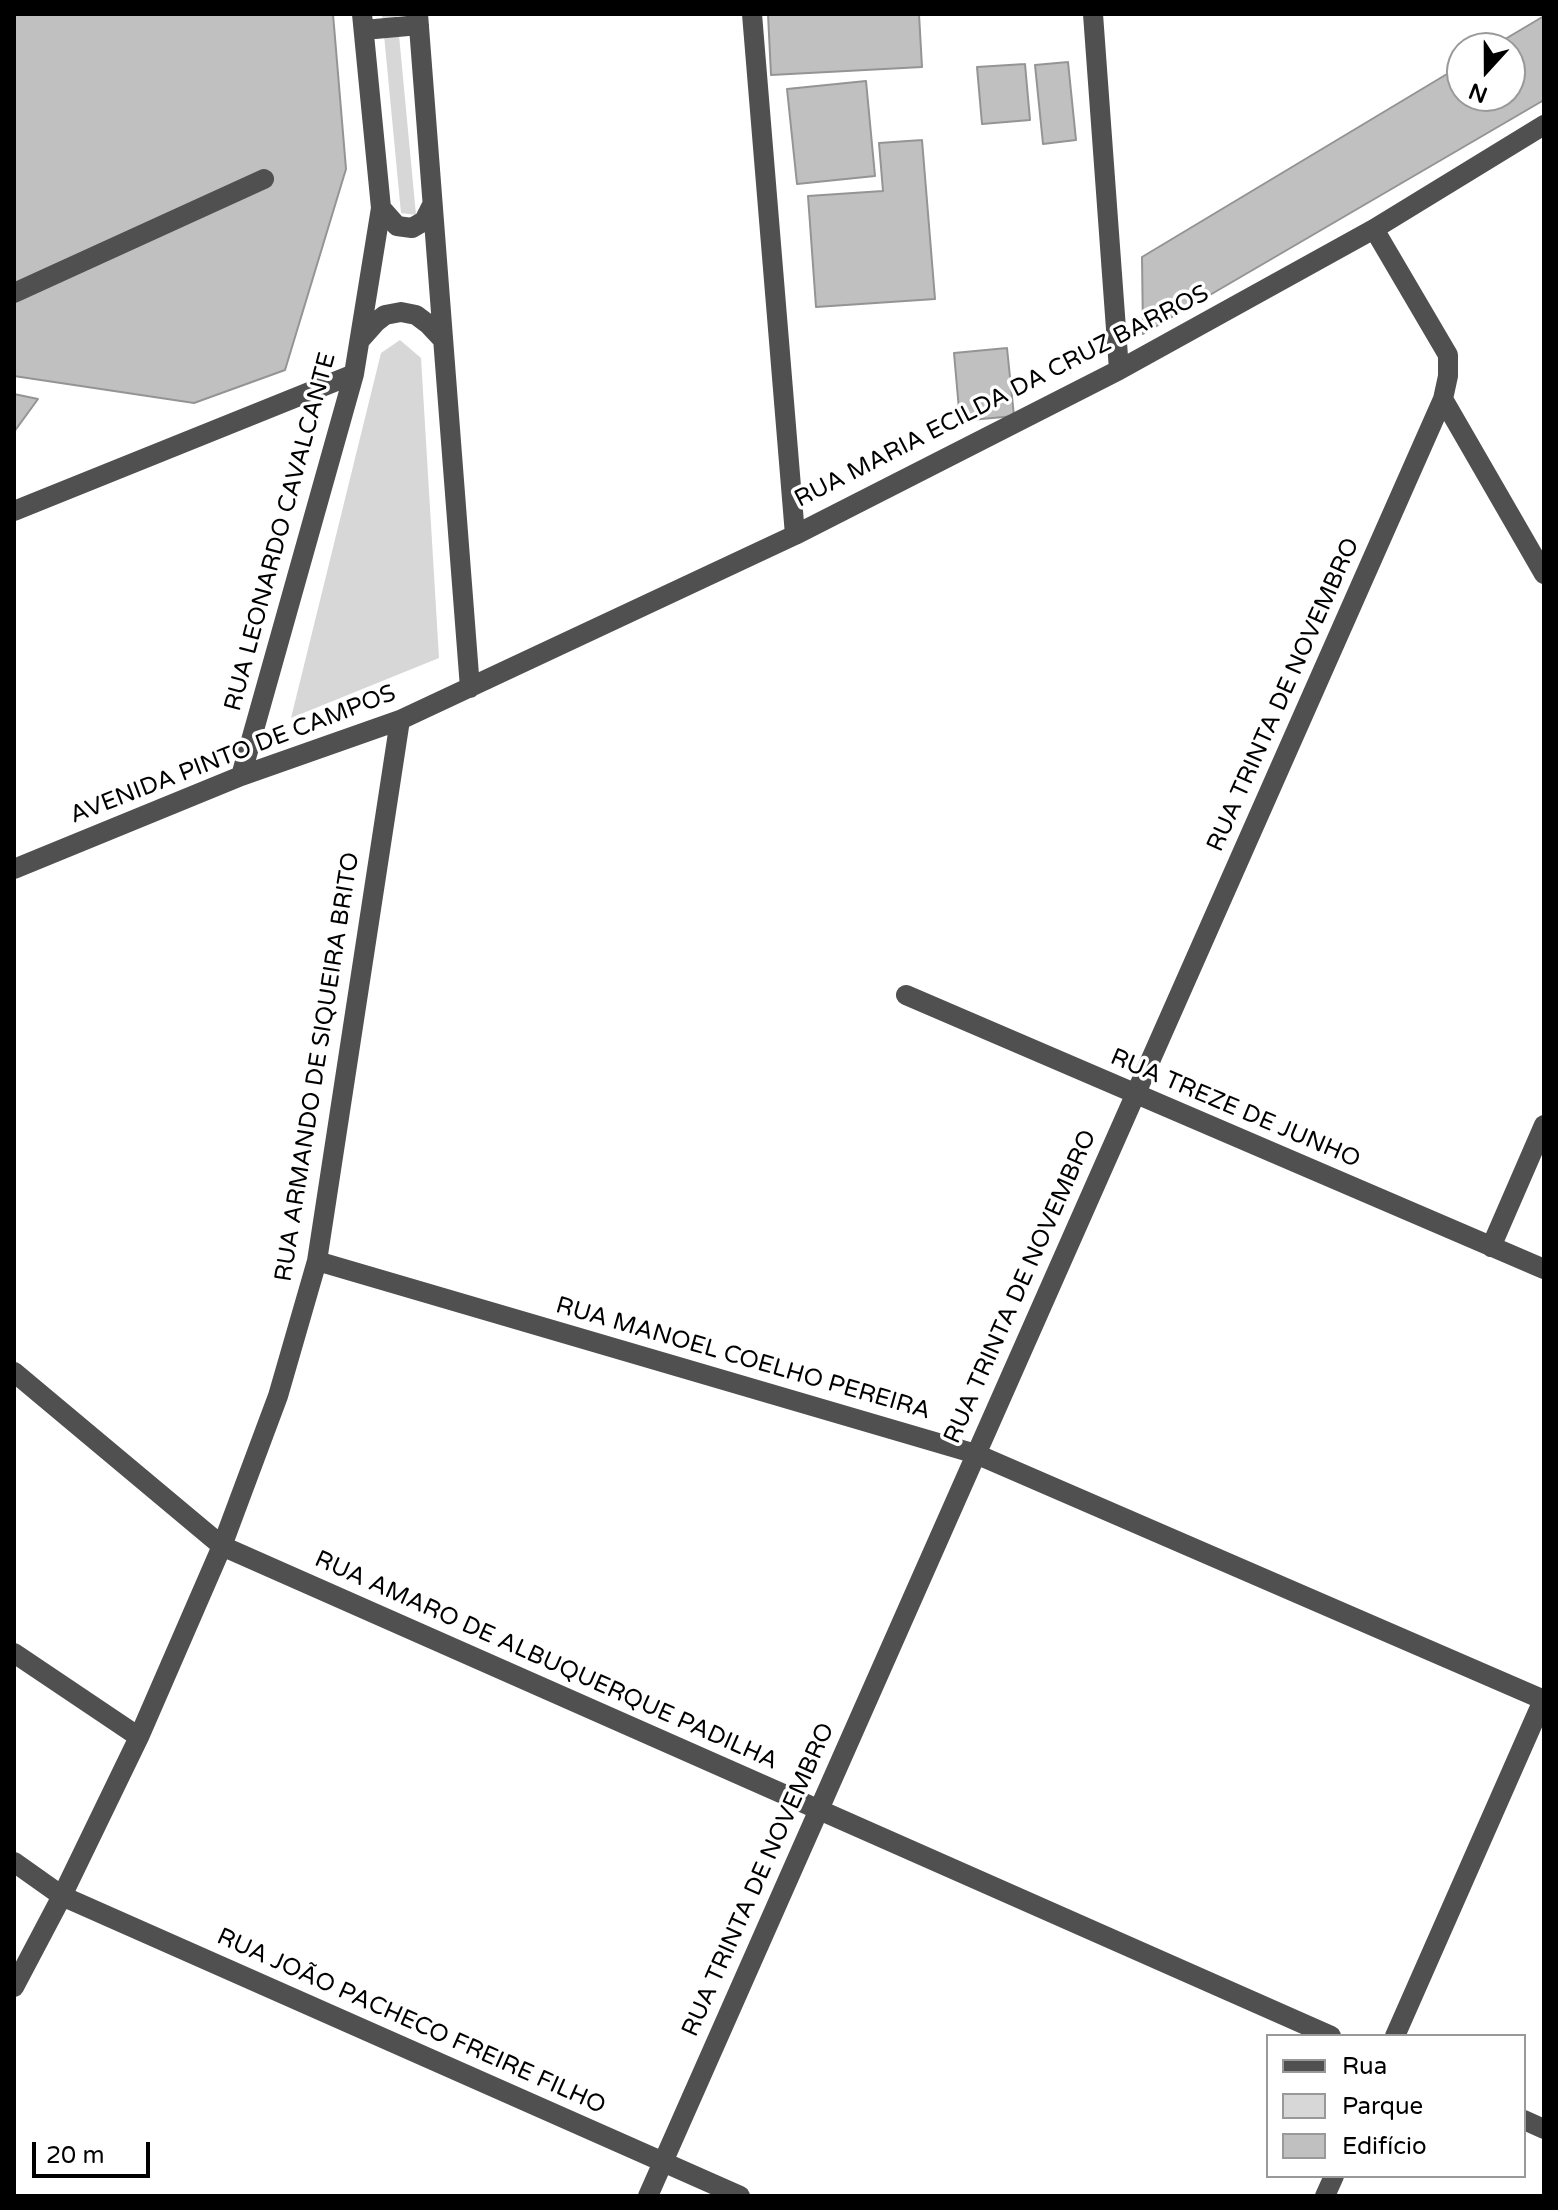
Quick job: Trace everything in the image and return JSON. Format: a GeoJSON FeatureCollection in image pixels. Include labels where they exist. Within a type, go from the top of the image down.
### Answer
{"type":"FeatureCollection","features":[{"type":"Feature","properties":{"kind":"street"},"geometry":{"type":"LineString","coordinates":[[752,14],[795,535]]}},
{"type":"Feature","properties":{"kind":"street"},"geometry":{"type":"LineString","coordinates":[[1093,14],[1119,370]]}},
{"type":"Feature","properties":{"kind":"street"},"geometry":{"type":"LineString","coordinates":[[363,22],[419,20],[470,688]]}},
{"type":"Feature","properties":{"kind":"street","name":"RUA LEONARDO CAVALCANTE"},"geometry":{"type":"LineString","coordinates":[[241,776],[354,374],[381,208],[363,22]]}},
{"type":"Feature","properties":{"kind":"street","name":"RUA MARIA ECILDA DA CRUZ BARROS"},"geometry":{"type":"LineString","coordinates":[[470,688],[795,535],[1119,370],[1374,229],[1544,125]]}},
{"type":"Feature","properties":{"kind":"street"},"geometry":{"type":"LineString","coordinates":[[14,293],[264,179]]}},
{"type":"Feature","properties":{"kind":"street"},"geometry":{"type":"LineString","coordinates":[[381,208],[397,226],[412,228],[424,221],[432,205]]}},
{"type":"Feature","properties":{"kind":"street","name":"RUA TRINTA DE NOVEMBRO"},"geometry":{"type":"LineString","coordinates":[[648,2196],[1443,399],[1448,355],[1374,229]]}},
{"type":"Feature","properties":{"kind":"street"},"geometry":{"type":"LineString","coordinates":[[359,342],[385,315],[401,312],[416,315],[443,340]]}},
{"type":"Feature","properties":{"kind":"street"},"geometry":{"type":"LineString","coordinates":[[14,511],[354,374]]}},
{"type":"Feature","properties":{"kind":"street"},"geometry":{"type":"LineString","coordinates":[[1443,399],[1544,574]]}},
{"type":"Feature","properties":{"kind":"street","name":"AVENIDA PINTO DE CAMPOS"},"geometry":{"type":"LineString","coordinates":[[14,869],[241,776],[400,720],[470,688]]}},
{"type":"Feature","properties":{"kind":"street","name":"RUA ARMANDO DE SIQUEIRA BRITO"},"geometry":{"type":"LineString","coordinates":[[14,1987],[139,1737],[222,1546],[278,1396],[317,1261],[400,720]]}},
{"type":"Feature","properties":{"kind":"street","name":"RUA TREZE DE JUNHO"},"geometry":{"type":"LineString","coordinates":[[906,995],[1544,1269]]}},
{"type":"Feature","properties":{"kind":"street"},"geometry":{"type":"LineString","coordinates":[[1491,1247],[1544,1125]]}},
{"type":"Feature","properties":{"kind":"street","name":"RUA MANOEL COELHO PEREIRA"},"geometry":{"type":"LineString","coordinates":[[317,1261],[976,1454],[1544,1699]]}},
{"type":"Feature","properties":{"kind":"street","name":"RUA AMARO DE ALBUQUERQUE PADILHA"},"geometry":{"type":"LineString","coordinates":[[14,1372],[222,1546],[1326,2034]]}},
{"type":"Feature","properties":{"kind":"street"},"geometry":{"type":"LineString","coordinates":[[14,1653],[139,1737]]}},
{"type":"Feature","properties":{"kind":"street"},"geometry":{"type":"LineString","coordinates":[[1396,2034],[1544,1699]]}},
{"type":"Feature","properties":{"kind":"street","name":"RUA JOÃO PACHECO FREIRE FILHO"},"geometry":{"type":"LineString","coordinates":[[14,1862],[62,1896],[740,2196]]}},
{"type":"Feature","properties":{"kind":"green space"},"geometry":{"type":"Polygon","coordinates":[[[382,14],[397,14],[416,215],[401,213],[382,14]]]}},
{"type":"Feature","properties":{"kind":"green space"},"geometry":{"type":"Polygon","coordinates":[[[400,340],[421,358],[439,658],[291,718],[381,353],[400,340]]]}},
{"type":"Feature","properties":{"kind":"building"},"geometry":{"type":"Polygon","coordinates":[[[14,14],[333,14],[346,169],[285,370],[194,403],[14,376],[14,14]]]}},
{"type":"Feature","properties":{"kind":"building"},"geometry":{"type":"Polygon","coordinates":[[[768,14],[919,14],[922,67],[771,75],[768,14]]]}},
{"type":"Feature","properties":{"kind":"building"},"geometry":{"type":"Polygon","coordinates":[[[1544,16],[1544,100],[1526,111],[1526,32],[1517,32],[1544,16]]]}},
{"type":"Feature","properties":{"kind":"building"},"geometry":{"type":"Polygon","coordinates":[[[1068,62],[1076,140],[1043,144],[1035,65],[1068,62]]]}},
{"type":"Feature","properties":{"kind":"building"},"geometry":{"type":"Polygon","coordinates":[[[1025,64],[1030,120],[982,124],[977,67],[1025,64]]]}},
{"type":"Feature","properties":{"kind":"building"},"geometry":{"type":"Polygon","coordinates":[[[1446,75],[1446,112],[1523,112],[1143,334],[1142,257],[1446,75]]]}},
{"type":"Feature","properties":{"kind":"building"},"geometry":{"type":"Polygon","coordinates":[[[866,81],[875,176],[797,184],[787,89],[866,81]]]}},
{"type":"Feature","properties":{"kind":"building"},"geometry":{"type":"Polygon","coordinates":[[[922,140],[935,299],[816,307],[808,196],[883,191],[879,143],[922,140]]]}},
{"type":"Feature","properties":{"kind":"building"},"geometry":{"type":"Polygon","coordinates":[[[1007,348],[1014,416],[960,421],[954,353],[1007,348]]]}},
{"type":"Feature","properties":{"kind":"building"},"geometry":{"type":"Polygon","coordinates":[[[14,394],[38,399],[14,432],[14,394]]]}}]}
